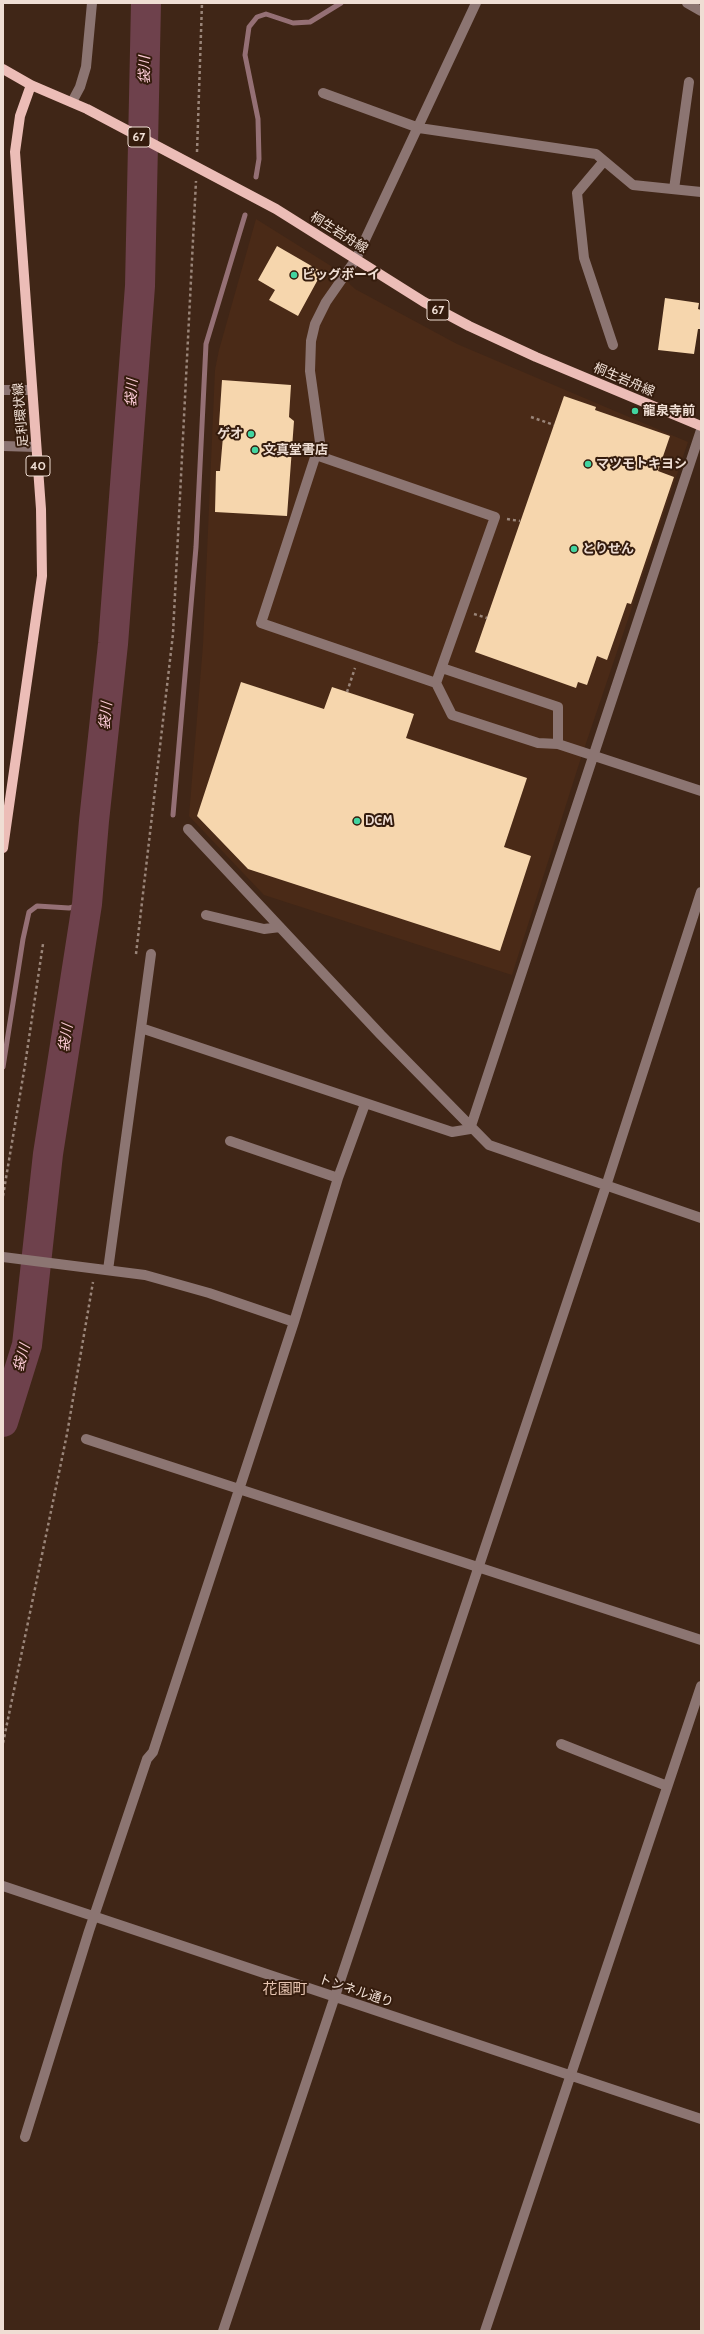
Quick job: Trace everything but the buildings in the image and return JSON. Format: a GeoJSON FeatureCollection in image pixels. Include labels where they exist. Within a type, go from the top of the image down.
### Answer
{"type":"FeatureCollection","features":[{"type":"Feature","properties":{"kind":"main road"},"geometry":{"type":"LineString","coordinates":[[3,69],[31,85]]}},
{"type":"Feature","properties":{"kind":"main road","name":"桐生岩舟線"},"geometry":{"type":"LineString","coordinates":[[31,85],[87,109],[194,167],[276,209],[424,302],[469,326],[536,357],[701,426]]}},
{"type":"Feature","properties":{"kind":"main road","name":"足利環状線"},"geometry":{"type":"LineString","coordinates":[[3,848],[42,576],[42,542],[36,447],[15,152],[20,116],[31,85]]}},
{"type":"Feature","properties":{"kind":"street"},"geometry":{"type":"LineString","coordinates":[[72,102],[80,87],[86,67],[92,3]]}},
{"type":"Feature","properties":{"kind":"street"},"geometry":{"type":"LineString","coordinates":[[476,3],[419,128],[356,259],[326,302],[315,324],[311,341],[310,371],[320,442],[261,623],[436,683],[452,715],[538,743],[558,744],[701,790]]}},
{"type":"Feature","properties":{"kind":"street"},"geometry":{"type":"LineString","coordinates":[[687,3],[701,10]]}},
{"type":"Feature","properties":{"kind":"street"},"geometry":{"type":"LineString","coordinates":[[674,189],[689,82]]}},
{"type":"Feature","properties":{"kind":"street"},"geometry":{"type":"LineString","coordinates":[[324,93],[419,128],[596,154],[633,184],[701,192]]}},
{"type":"Feature","properties":{"kind":"street"},"geometry":{"type":"LineString","coordinates":[[604,161],[577,193],[584,258],[613,345]]}},
{"type":"Feature","properties":{"kind":"street"},"geometry":{"type":"LineString","coordinates":[[3,390],[32,390]]}},
{"type":"Feature","properties":{"kind":"street"},"geometry":{"type":"LineString","coordinates":[[470,1129],[701,430]]}},
{"type":"Feature","properties":{"kind":"street"},"geometry":{"type":"LineString","coordinates":[[3,446],[36,447]]}},
{"type":"Feature","properties":{"kind":"street"},"geometry":{"type":"LineString","coordinates":[[316,455],[495,517],[436,683]]}},
{"type":"Feature","properties":{"kind":"street"},"geometry":{"type":"LineString","coordinates":[[442,668],[558,707],[558,744]]}},
{"type":"Feature","properties":{"kind":"street"},"geometry":{"type":"LineString","coordinates":[[188,829],[470,1129],[488,1145],[502,1152],[701,1218]]}},
{"type":"Feature","properties":{"kind":"street"},"geometry":{"type":"LineString","coordinates":[[223,2331],[606,1186],[701,892]]}},
{"type":"Feature","properties":{"kind":"street"},"geometry":{"type":"LineString","coordinates":[[206,915],[264,929],[280,927]]}},
{"type":"Feature","properties":{"kind":"street"},"geometry":{"type":"LineString","coordinates":[[108,1270],[151,954]]}},
{"type":"Feature","properties":{"kind":"street"},"geometry":{"type":"LineString","coordinates":[[141,1028],[452,1132],[470,1129]]}},
{"type":"Feature","properties":{"kind":"street"},"geometry":{"type":"LineString","coordinates":[[25,2137],[94,1916],[146,1759],[153,1752],[294,1322],[338,1178],[365,1104]]}},
{"type":"Feature","properties":{"kind":"street"},"geometry":{"type":"LineString","coordinates":[[230,1141],[338,1178]]}},
{"type":"Feature","properties":{"kind":"street"},"geometry":{"type":"LineString","coordinates":[[3,1257],[92,1273],[108,1270],[145,1275],[179,1283],[294,1322]]}},
{"type":"Feature","properties":{"kind":"street"},"geometry":{"type":"LineString","coordinates":[[86,1439],[701,1640]]}},
{"type":"Feature","properties":{"kind":"street"},"geometry":{"type":"LineString","coordinates":[[486,2331],[570,2075],[701,1686]]}},
{"type":"Feature","properties":{"kind":"street"},"geometry":{"type":"LineString","coordinates":[[561,1744],[667,1786]]}},
{"type":"Feature","properties":{"kind":"street","name":"トンネル通り"},"geometry":{"type":"LineString","coordinates":[[3,1886],[701,2119]]}},
{"type":"Feature","properties":{"kind":"path"},"geometry":{"type":"LineString","coordinates":[[194,167],[202,3]]}},
{"type":"Feature","properties":{"kind":"path"},"geometry":{"type":"LineString","coordinates":[[135,959],[174,634],[187,336],[196,193]]}},
{"type":"Feature","properties":{"kind":"path"},"geometry":{"type":"LineString","coordinates":[[531,417],[554,425]]}},
{"type":"Feature","properties":{"kind":"path"},"geometry":{"type":"LineString","coordinates":[[347,692],[359,657]]}},
{"type":"Feature","properties":{"kind":"path"},"geometry":{"type":"LineString","coordinates":[[3,1196],[25,1065],[42,944]]}},
{"type":"Feature","properties":{"kind":"path"},"geometry":{"type":"LineString","coordinates":[[3,1743],[64,1449],[92,1273]]}},
{"type":"Feature","properties":{"kind":"shaded area"},"geometry":{"type":"Polygon","coordinates":[[[256,219],[331,266],[355,289],[457,344],[688,442],[579,764],[512,975],[264,895],[189,816],[203,645],[215,370],[219,350],[256,219]]]}},
{"type":"Feature","properties":{"kind":"waterway","name":"袋川"},"geometry":{"type":"LineString","coordinates":[[3,1422],[27,1345],[48,1154],[87,904],[94,821],[113,644],[140,286],[146,3]]}},
{"type":"Feature","properties":{"kind":"waterway"},"geometry":{"type":"LineString","coordinates":[[256,177],[259,159],[258,119],[245,55],[249,27],[257,17],[266,14],[293,23],[310,22],[341,3]]}},
{"type":"Feature","properties":{"kind":"waterway"},"geometry":{"type":"LineString","coordinates":[[173,815],[196,547],[206,344],[245,215]]}},
{"type":"Feature","properties":{"kind":"waterway"},"geometry":{"type":"LineString","coordinates":[[3,1067],[23,939],[29,912],[37,906],[69,908],[87,904]]}},
{"type":"Feature","properties":{"kind":"place","name":"ビッグボーイ"},"geometry":{"type":"Point","coordinates":[294,275]}},
{"type":"Feature","properties":{"kind":"place","name":"龍泉寺前"},"geometry":{"type":"Point","coordinates":[635,411]}},
{"type":"Feature","properties":{"kind":"place","name":"ゲオ"},"geometry":{"type":"Point","coordinates":[251,434]}},
{"type":"Feature","properties":{"kind":"place","name":"文真堂書店"},"geometry":{"type":"Point","coordinates":[255,450]}},
{"type":"Feature","properties":{"kind":"place","name":"マツモトキヨシ"},"geometry":{"type":"Point","coordinates":[588,464]}},
{"type":"Feature","properties":{"kind":"place","name":"とりせん"},"geometry":{"type":"Point","coordinates":[574,549]}},
{"type":"Feature","properties":{"kind":"place","name":"DCM"},"geometry":{"type":"Point","coordinates":[357,821]}},
{"type":"Feature","properties":{"kind":"district","name":"花園町"},"geometry":{"type":"Point","coordinates":[285,1990]}}]}
